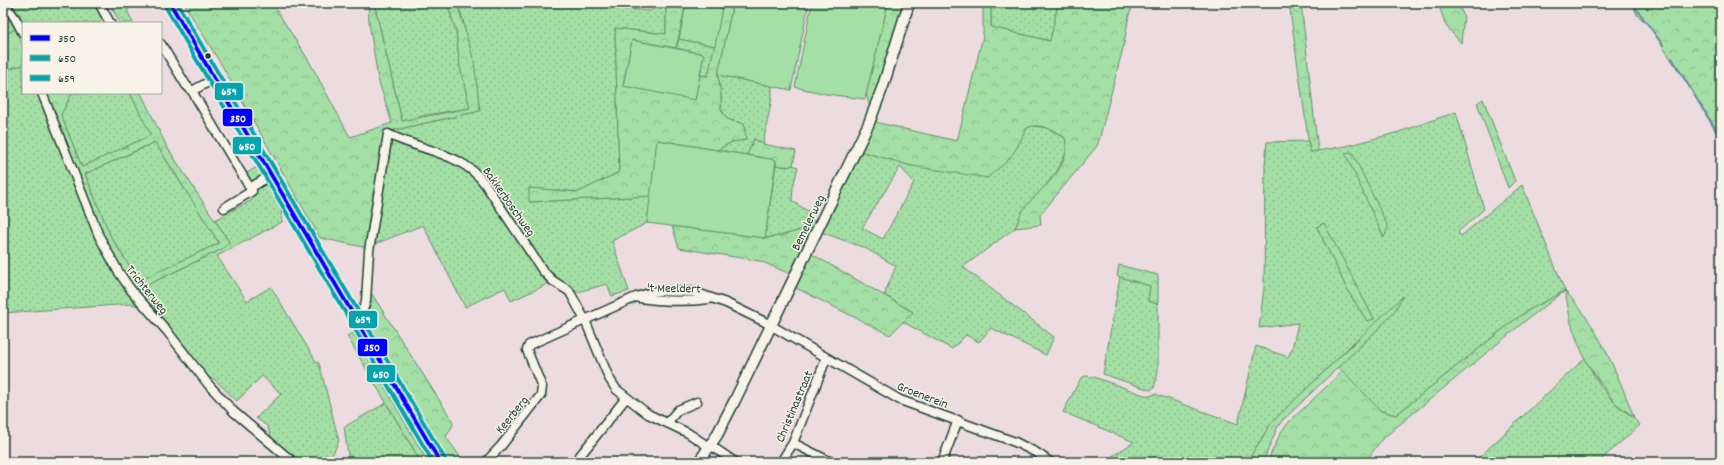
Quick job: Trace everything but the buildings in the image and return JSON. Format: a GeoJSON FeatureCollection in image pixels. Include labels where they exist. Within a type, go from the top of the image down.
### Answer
{"type":"FeatureCollection","features":[{"type":"Feature","properties":{"kind":"main road"},"geometry":{"type":"LineString","coordinates":[[170,3],[440,462]]}},
{"type":"Feature","properties":{"kind":"street"},"geometry":{"type":"LineString","coordinates":[[4,3],[16,18],[22,31]]}},
{"type":"Feature","properties":{"kind":"street"},"geometry":{"type":"LineString","coordinates":[[99,3],[107,22]]}},
{"type":"Feature","properties":{"kind":"street","name":"Bemelerweg"},"geometry":{"type":"LineString","coordinates":[[699,462],[710,446],[729,412],[772,326],[869,123],[883,86],[909,3]]}},
{"type":"Feature","properties":{"kind":"street"},"geometry":{"type":"LineString","coordinates":[[162,46],[186,85],[192,91],[252,191],[224,208]]}},
{"type":"Feature","properties":{"kind":"street"},"geometry":{"type":"LineString","coordinates":[[192,91],[214,79]]}},
{"type":"Feature","properties":{"kind":"street","name":"Trichterweg"},"geometry":{"type":"LineString","coordinates":[[42,94],[99,236],[118,272],[131,290],[167,331],[208,384],[234,412],[293,462]]}},
{"type":"Feature","properties":{"kind":"street","name":"Bakkerboschweg"},"geometry":{"type":"LineString","coordinates":[[354,316],[363,310],[366,301],[369,251],[388,134],[453,158],[474,171],[485,184],[544,271],[553,281],[568,291],[585,320],[612,384],[626,398],[648,414],[688,433],[710,446]]}},
{"type":"Feature","properties":{"kind":"street"},"geometry":{"type":"LineString","coordinates":[[250,188],[271,175]]}},
{"type":"Feature","properties":{"kind":"street","name":"'t Meeldert"},"geometry":{"type":"LineString","coordinates":[[585,320],[636,298],[686,301],[711,299],[726,303],[772,326]]}},
{"type":"Feature","properties":{"kind":"street","name":"Keerberg"},"geometry":{"type":"LineString","coordinates":[[486,462],[501,446],[541,395],[542,387],[527,347],[585,320]]}},
{"type":"Feature","properties":{"kind":"street","name":"Groenerein"},"geometry":{"type":"LineString","coordinates":[[772,326],[826,359],[900,400],[1016,442],[1050,462]]}},
{"type":"Feature","properties":{"kind":"street","name":"Christinastraat"},"geometry":{"type":"LineString","coordinates":[[781,462],[793,443],[826,359]]}},
{"type":"Feature","properties":{"kind":"street"},"geometry":{"type":"LineString","coordinates":[[575,462],[626,398]]}},
{"type":"Feature","properties":{"kind":"street"},"geometry":{"type":"LineString","coordinates":[[667,423],[678,410],[697,402]]}},
{"type":"Feature","properties":{"kind":"street"},"geometry":{"type":"LineString","coordinates":[[942,462],[958,420]]}},
{"type":"Feature","properties":{"kind":"street"},"geometry":{"type":"LineString","coordinates":[[793,443],[830,462]]}},
{"type":"Feature","properties":{"kind":"street"},"geometry":{"type":"LineString","coordinates":[[710,446],[734,462]]}},
{"type":"Feature","properties":{"kind":"green space"},"geometry":{"type":"Polygon","coordinates":[[[11,3],[95,3],[103,18],[100,22],[24,22],[11,3]]]}},
{"type":"Feature","properties":{"kind":"green space"},"geometry":{"type":"Polygon","coordinates":[[[109,3],[138,3],[127,10],[133,22],[119,22],[109,3]]]}},
{"type":"Feature","properties":{"kind":"green space"},"geometry":{"type":"Polygon","coordinates":[[[187,3],[272,3],[309,61],[350,137],[392,123],[378,79],[369,22],[368,3],[374,3],[402,121],[470,108],[460,67],[456,31],[447,3],[457,3],[474,61],[480,111],[390,131],[375,244],[363,247],[320,238],[221,64],[186,7],[187,3]]]}},
{"type":"Feature","properties":{"kind":"green space"},"geometry":{"type":"Polygon","coordinates":[[[374,3],[447,3],[456,31],[460,67],[470,108],[426,115],[402,121],[374,3]]]}},
{"type":"Feature","properties":{"kind":"green space"},"geometry":{"type":"Polygon","coordinates":[[[457,3],[629,3],[629,9],[650,11],[656,7],[657,3],[666,3],[666,34],[615,28],[619,172],[579,192],[529,188],[530,202],[651,196],[647,223],[612,241],[629,291],[612,296],[607,284],[578,292],[543,275],[548,284],[511,301],[505,288],[465,307],[423,225],[375,244],[390,131],[480,111],[463,19],[457,3]]]}},
{"type":"Feature","properties":{"kind":"green space"},"geometry":{"type":"Polygon","coordinates":[[[666,3],[686,3],[676,48],[632,40],[623,85],[695,99],[700,75],[708,76],[722,8],[696,3],[733,3],[718,75],[721,95],[721,109],[727,119],[744,124],[746,140],[732,142],[717,150],[657,140],[651,196],[529,202],[529,188],[579,192],[619,172],[615,28],[666,34],[666,3]]]}},
{"type":"Feature","properties":{"kind":"green space"},"geometry":{"type":"Polygon","coordinates":[[[686,3],[696,3],[722,8],[715,46],[679,39],[686,3]]]}},
{"type":"Feature","properties":{"kind":"green space"},"geometry":{"type":"Polygon","coordinates":[[[733,3],[809,3],[791,90],[718,75],[733,3]]]}},
{"type":"Feature","properties":{"kind":"green space"},"geometry":{"type":"Polygon","coordinates":[[[812,3],[888,3],[865,99],[826,94],[795,87],[812,3]]]}},
{"type":"Feature","properties":{"kind":"green space"},"geometry":{"type":"Polygon","coordinates":[[[888,3],[913,3],[874,120],[866,94],[888,3]]]}},
{"type":"Feature","properties":{"kind":"green space"},"geometry":{"type":"Polygon","coordinates":[[[983,3],[991,3],[991,27],[1050,41],[1058,3],[1134,3],[1129,15],[1124,44],[1097,146],[1040,215],[1041,225],[1015,228],[1021,213],[1052,179],[1064,160],[1066,149],[1065,138],[1057,132],[1042,126],[1032,126],[1027,128],[1012,155],[988,178],[912,166],[860,151],[874,120],[879,123],[957,141],[983,36],[983,3]]]}},
{"type":"Feature","properties":{"kind":"green space"},"geometry":{"type":"Polygon","coordinates":[[[991,3],[1058,3],[1051,41],[991,27],[991,3]]]}},
{"type":"Feature","properties":{"kind":"green space"},"geometry":{"type":"Polygon","coordinates":[[[1289,3],[1301,3],[1318,151],[1310,152],[1289,3]]]}},
{"type":"Feature","properties":{"kind":"green space"},"geometry":{"type":"Polygon","coordinates":[[[1438,3],[1458,3],[1464,17],[1461,43],[1446,26],[1438,3]]]}},
{"type":"Feature","properties":{"kind":"green space"},"geometry":{"type":"Polygon","coordinates":[[[1632,3],[1721,3],[1721,136],[1648,24],[1637,15],[1632,3]]]}},
{"type":"Feature","properties":{"kind":"green space"},"geometry":{"type":"Polygon","coordinates":[[[3,11],[15,29],[3,36],[3,11]]]}},
{"type":"Feature","properties":{"kind":"green space"},"geometry":{"type":"Polygon","coordinates":[[[15,29],[22,44],[22,65],[3,71],[3,36],[15,29]]]}},
{"type":"Feature","properties":{"kind":"green space"},"geometry":{"type":"Polygon","coordinates":[[[679,39],[715,46],[708,76],[700,75],[704,54],[676,48],[679,39]]]}},
{"type":"Feature","properties":{"kind":"green space"},"geometry":{"type":"Polygon","coordinates":[[[632,40],[704,54],[695,100],[623,86],[632,40]]]}},
{"type":"Feature","properties":{"kind":"green space"},"geometry":{"type":"Polygon","coordinates":[[[22,65],[22,94],[44,94],[118,278],[140,307],[132,304],[3,313],[3,71],[22,65]]]}},
{"type":"Feature","properties":{"kind":"green space"},"geometry":{"type":"Polygon","coordinates":[[[718,75],[772,86],[772,97],[763,144],[754,139],[747,155],[717,150],[732,142],[745,140],[744,124],[727,119],[721,109],[721,95],[718,75]]]}},
{"type":"Feature","properties":{"kind":"green space"},"geometry":{"type":"Polygon","coordinates":[[[44,94],[72,94],[61,115],[82,167],[151,135],[130,94],[141,94],[167,147],[229,242],[222,249],[143,287],[161,321],[138,295],[103,242],[44,94]],[[155,142],[85,174],[111,237],[139,281],[219,243],[155,142]]]}},
{"type":"Feature","properties":{"kind":"green space"},"geometry":{"type":"Polygon","coordinates":[[[72,94],[131,94],[152,135],[82,167],[61,115],[72,94]]]}},
{"type":"Feature","properties":{"kind":"green space"},"geometry":{"type":"Polygon","coordinates":[[[1483,99],[1515,181],[1508,188],[1477,103],[1483,99]]]}},
{"type":"Feature","properties":{"kind":"green space"},"geometry":{"type":"Polygon","coordinates":[[[1456,112],[1484,209],[1458,232],[1461,236],[1522,185],[1565,291],[1529,310],[1513,321],[1396,415],[1381,411],[1338,367],[1382,325],[1355,341],[1270,425],[1247,462],[1114,462],[1111,457],[1134,442],[1063,412],[1081,378],[1086,376],[1094,377],[1144,395],[1150,396],[1155,394],[1238,424],[1256,346],[1288,357],[1292,349],[1298,323],[1259,328],[1264,288],[1265,163],[1267,142],[1308,141],[1310,152],[1346,146],[1399,132],[1456,112]],[[1323,223],[1317,227],[1349,293],[1367,320],[1374,319],[1323,223]]]}},
{"type":"Feature","properties":{"kind":"green space"},"geometry":{"type":"Polygon","coordinates":[[[1032,126],[1047,128],[1065,138],[1067,148],[1066,153],[1056,173],[1021,214],[1015,228],[963,267],[1054,337],[1046,355],[991,328],[979,342],[966,335],[952,349],[903,322],[913,312],[884,295],[896,266],[865,248],[821,232],[860,151],[912,166],[994,170],[1010,157],[1027,128],[1032,126]],[[900,167],[862,228],[883,239],[914,182],[900,167]]]}},
{"type":"Feature","properties":{"kind":"green space"},"geometry":{"type":"Polygon","coordinates":[[[754,139],[763,144],[796,151],[793,165],[787,167],[776,165],[776,160],[747,155],[754,139]]]}},
{"type":"Feature","properties":{"kind":"green space"},"geometry":{"type":"Polygon","coordinates":[[[657,140],[776,160],[765,238],[647,223],[657,140]]]}},
{"type":"Feature","properties":{"kind":"green space"},"geometry":{"type":"Polygon","coordinates":[[[156,142],[219,243],[139,281],[111,237],[85,174],[156,142]]]}},
{"type":"Feature","properties":{"kind":"green space"},"geometry":{"type":"Polygon","coordinates":[[[1352,152],[1388,227],[1384,238],[1345,153],[1352,152]]]}},
{"type":"Feature","properties":{"kind":"green space"},"geometry":{"type":"Polygon","coordinates":[[[776,165],[787,167],[793,165],[798,167],[793,187],[792,201],[811,213],[801,230],[780,236],[765,238],[776,165]]]}},
{"type":"Feature","properties":{"kind":"green space"},"geometry":{"type":"Polygon","coordinates":[[[257,167],[281,209],[282,222],[217,256],[247,301],[271,287],[317,363],[319,363],[339,441],[329,462],[297,462],[273,441],[267,426],[256,418],[281,394],[262,376],[237,401],[214,379],[206,379],[161,321],[143,287],[222,249],[229,242],[215,220],[252,200],[240,177],[257,167]]]}},
{"type":"Feature","properties":{"kind":"green space"},"geometry":{"type":"Polygon","coordinates":[[[809,219],[816,222],[790,274],[760,261],[679,248],[672,226],[765,238],[780,236],[801,230],[809,219]]]}},
{"type":"Feature","properties":{"kind":"green space"},"geometry":{"type":"Polygon","coordinates":[[[1324,223],[1374,319],[1367,321],[1349,293],[1317,227],[1324,223]]]}},
{"type":"Feature","properties":{"kind":"green space"},"geometry":{"type":"Polygon","coordinates":[[[810,253],[913,312],[890,335],[794,287],[810,253]]]}},
{"type":"Feature","properties":{"kind":"green space"},"geometry":{"type":"Polygon","coordinates":[[[1119,265],[1158,275],[1158,304],[1148,301],[1150,286],[1117,276],[1119,265]]]}},
{"type":"Feature","properties":{"kind":"green space"},"geometry":{"type":"Polygon","coordinates":[[[1120,277],[1150,286],[1148,301],[1158,304],[1158,372],[1154,388],[1150,390],[1103,374],[1120,277]]]}},
{"type":"Feature","properties":{"kind":"green space"},"geometry":{"type":"Polygon","coordinates":[[[370,291],[452,420],[453,425],[446,437],[464,462],[450,462],[365,317],[370,291]]]}},
{"type":"Feature","properties":{"kind":"green space"},"geometry":{"type":"Polygon","coordinates":[[[1565,291],[1577,304],[1606,350],[1634,417],[1614,402],[1588,365],[1571,323],[1565,291]]]}},
{"type":"Feature","properties":{"kind":"green space"},"geometry":{"type":"Polygon","coordinates":[[[1565,291],[1525,321],[1382,439],[1365,462],[1267,462],[1281,432],[1290,421],[1343,371],[1381,411],[1396,415],[1513,321],[1529,310],[1565,291]]]}},
{"type":"Feature","properties":{"kind":"green space"},"geometry":{"type":"Polygon","coordinates":[[[1403,296],[1395,310],[1382,325],[1282,421],[1277,428],[1263,462],[1247,462],[1270,425],[1278,416],[1403,296]]]}},
{"type":"Feature","properties":{"kind":"green space"},"geometry":{"type":"Polygon","coordinates":[[[353,333],[428,462],[421,462],[347,336],[353,333]]]}},
{"type":"Feature","properties":{"kind":"green space"},"geometry":{"type":"Polygon","coordinates":[[[1585,358],[1605,392],[1640,425],[1602,459],[1605,462],[1474,462],[1585,358]]]}},
{"type":"Feature","properties":{"kind":"green space"},"geometry":{"type":"Polygon","coordinates":[[[386,403],[421,462],[349,462],[344,427],[386,403]]]}},
{"type":"Feature","properties":{"kind":"waterway"},"geometry":{"type":"LineString","coordinates":[[1632,3],[1663,45]]}},
{"type":"Feature","properties":{"kind":"waterway"},"geometry":{"type":"LineString","coordinates":[[1672,58],[1721,139]]}},
{"type":"Feature","properties":{"kind":"transit line","name":"350"},"geometry":{"type":"LineString","coordinates":[[170,3],[440,462]]}},
{"type":"Feature","properties":{"kind":"transit line","name":"659"},"geometry":{"type":"LineString","coordinates":[[177,3],[445,459]]}},
{"type":"Feature","properties":{"kind":"transit line","name":"650"},"geometry":{"type":"LineString","coordinates":[[165,6],[433,462]]}}]}
